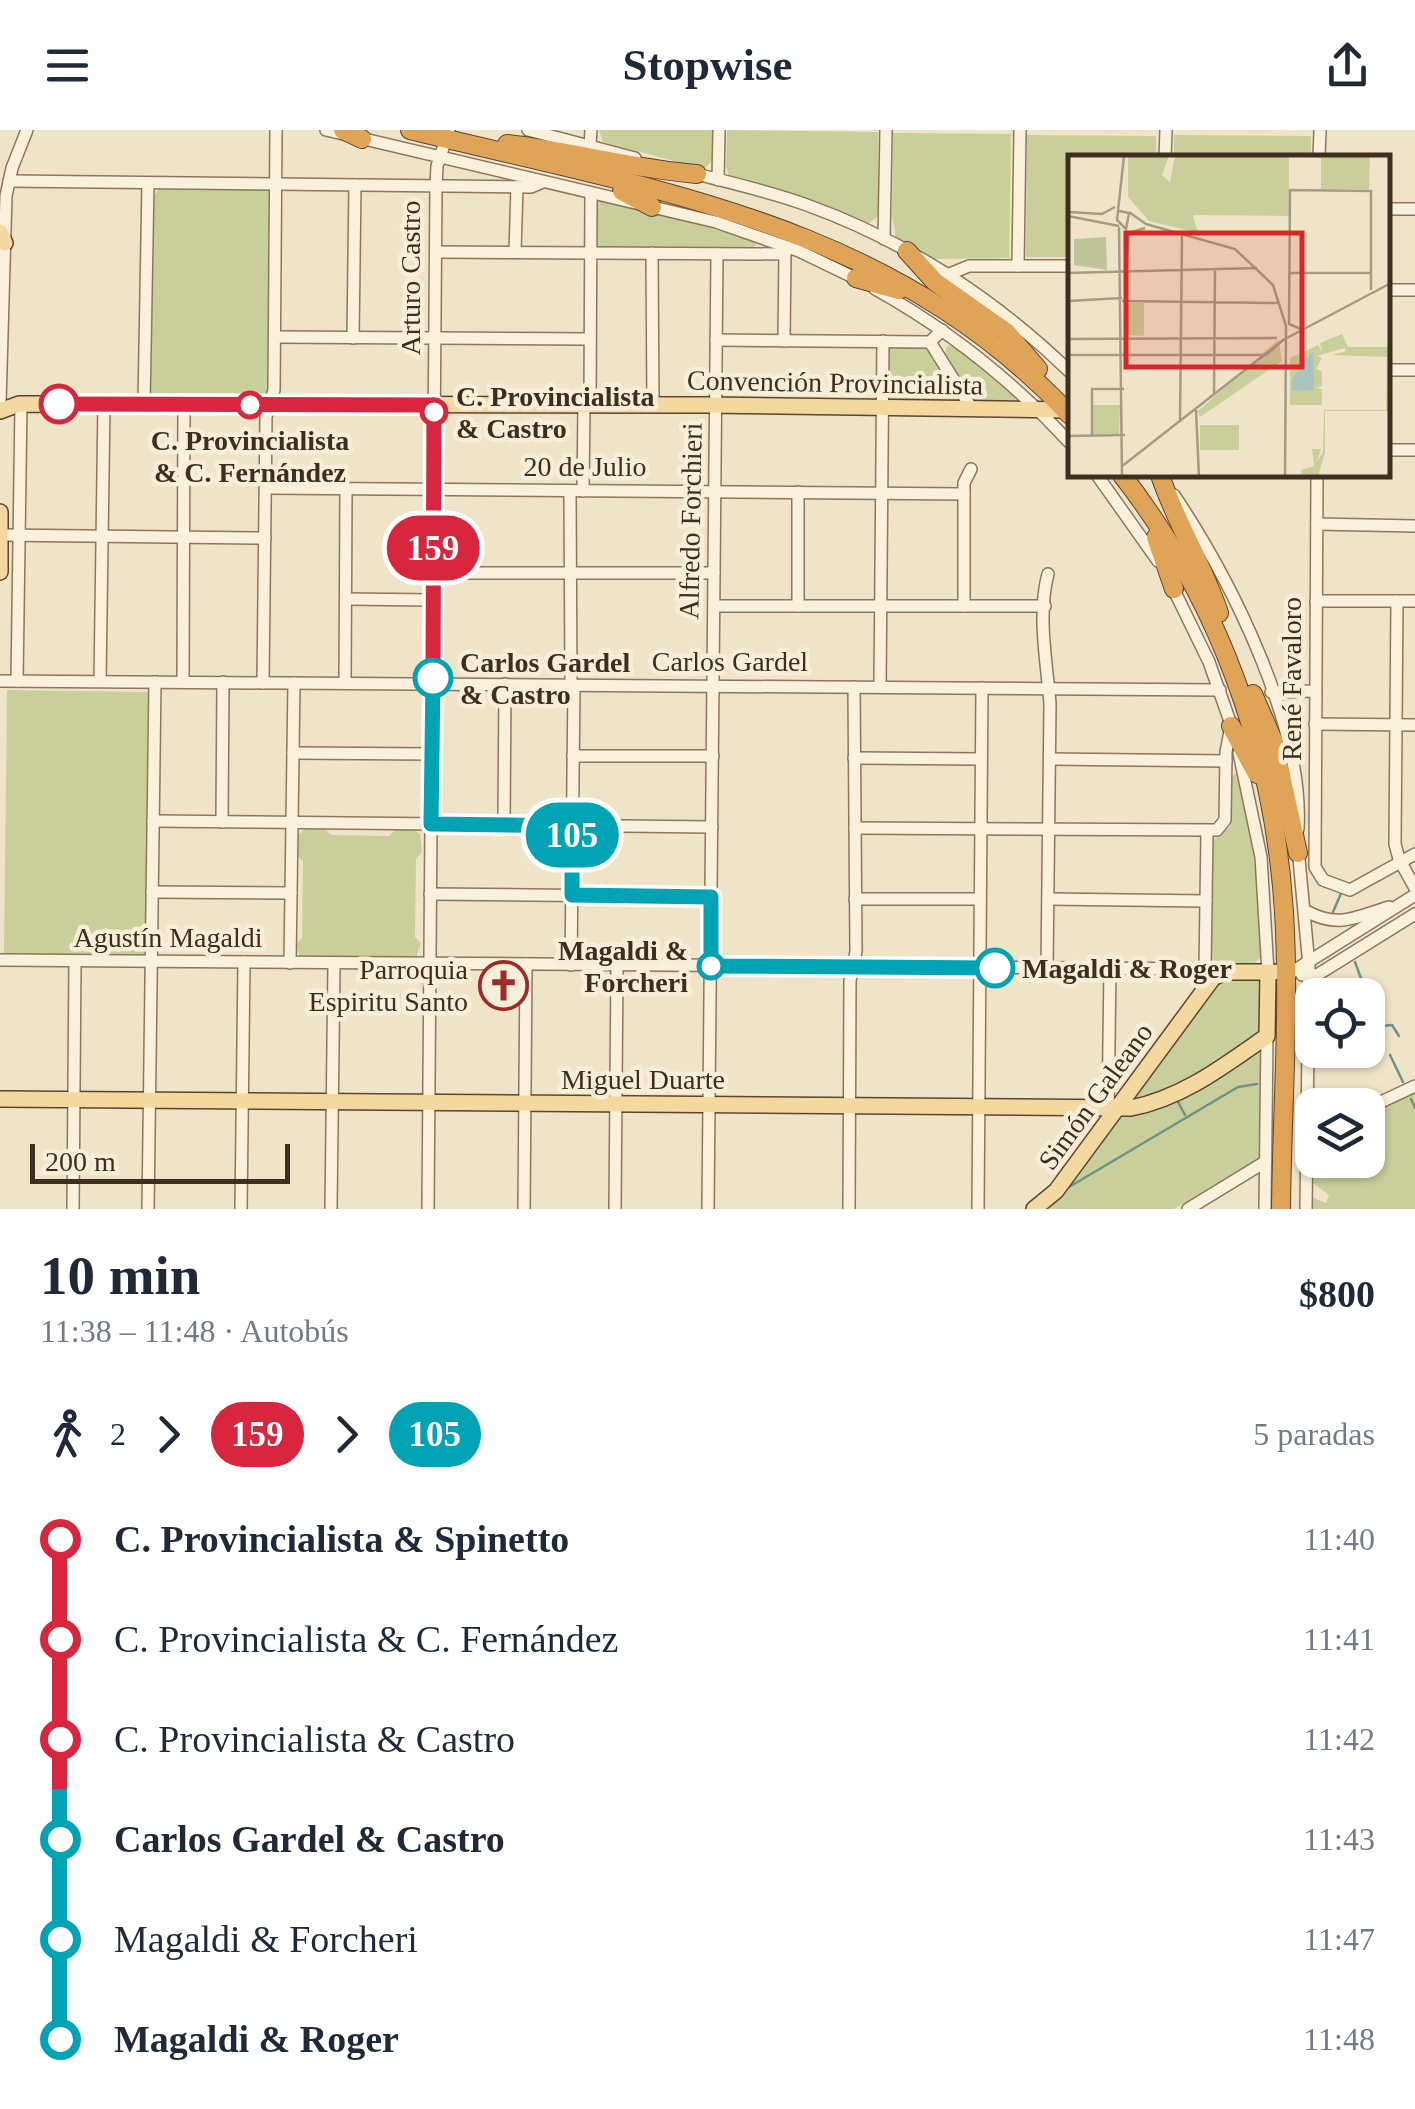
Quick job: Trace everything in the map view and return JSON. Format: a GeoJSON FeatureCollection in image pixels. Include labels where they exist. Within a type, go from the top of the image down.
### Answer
{"type":"FeatureCollection","features":[{"type":"Feature","properties":{"kind":"highway"},"geometry":{"type":"LineString","coordinates":[[343,130],[362,139]]}},
{"type":"Feature","properties":{"kind":"highway"},"geometry":{"type":"LineString","coordinates":[[410,130],[507,144],[727,199],[817,230],[932,289],[1038,369]]}},
{"type":"Feature","properties":{"kind":"highway"},"geometry":{"type":"LineString","coordinates":[[449,133],[541,170],[620,190],[652,207]]}},
{"type":"Feature","properties":{"kind":"highway"},"geometry":{"type":"LineString","coordinates":[[507,144],[565,151],[643,170],[697,174]]}},
{"type":"Feature","properties":{"kind":"highway"},"geometry":{"type":"LineString","coordinates":[[488,150],[699,202],[789,230],[884,273],[941,308],[996,347],[1068,408]]}},
{"type":"Feature","properties":{"kind":"highway"},"geometry":{"type":"LineString","coordinates":[[907,251],[940,286],[1006,332],[1068,408]]}},
{"type":"Feature","properties":{"kind":"highway"},"geometry":{"type":"LineString","coordinates":[[856,278],[899,290],[964,332],[996,347]]}},
{"type":"Feature","properties":{"kind":"highway"},"geometry":{"type":"LineString","coordinates":[[1115,478],[1158,540],[1174,589]]}},
{"type":"Feature","properties":{"kind":"highway"},"geometry":{"type":"LineString","coordinates":[[1124,478],[1176,554],[1228,656],[1264,767],[1292,971],[1268,1209]]}},
{"type":"Feature","properties":{"kind":"highway"},"geometry":{"type":"LineString","coordinates":[[1136,478],[1177,536],[1262,693],[1298,852]]}},
{"type":"Feature","properties":{"kind":"highway"},"geometry":{"type":"LineString","coordinates":[[1161,478],[1173,515],[1204,570],[1219,613]]}},
{"type":"Feature","properties":{"kind":"highway"},"geometry":{"type":"LineString","coordinates":[[1262,693],[1284,818],[1290,882],[1289,1209]]}},
{"type":"Feature","properties":{"kind":"highway"},"geometry":{"type":"LineString","coordinates":[[1232,726],[1258,775],[1281,879]]}},
{"type":"Feature","properties":{"kind":"highway"},"geometry":{"type":"LineString","coordinates":[[1273,1159],[1281,1209]]}},
{"type":"Feature","properties":{"kind":"main road","name":"Convención Provincialista"},"geometry":{"type":"LineString","coordinates":[[0,411],[21,404],[1068,409]]}},
{"type":"Feature","properties":{"kind":"main road"},"geometry":{"type":"LineString","coordinates":[[0,512],[0,572]]}},
{"type":"Feature","properties":{"kind":"main road"},"geometry":{"type":"LineString","coordinates":[[1267,1036],[1292,971]]}},
{"type":"Feature","properties":{"kind":"main road","name":"Agustín Magaldi"},"geometry":{"type":"LineString","coordinates":[[1211,972],[1292,971]]}},
{"type":"Feature","properties":{"kind":"main road","name":"Simón Galeano"},"geometry":{"type":"LineString","coordinates":[[1034,1209],[1050,1198],[1211,972]]}},
{"type":"Feature","properties":{"kind":"main road","name":"Miguel Duarte"},"geometry":{"type":"LineString","coordinates":[[0,1099],[979,1107],[1111,1112],[1142,1106],[1184,1089],[1267,1036]]}},
{"type":"Feature","properties":{"kind":"street"},"geometry":{"type":"LineString","coordinates":[[0,403],[2,237],[9,181],[28,130]]}},
{"type":"Feature","properties":{"kind":"street"},"geometry":{"type":"LineString","coordinates":[[263,682],[269,405],[274,393],[276,130]]}},
{"type":"Feature","properties":{"kind":"street"},"geometry":{"type":"LineString","coordinates":[[326,130],[728,226],[856,278],[942,330],[1002,376],[1068,441]]}},
{"type":"Feature","properties":{"kind":"street"},"geometry":{"type":"LineString","coordinates":[[528,130],[801,202],[884,239],[946,274],[1026,332],[1068,370]]}},
{"type":"Feature","properties":{"kind":"street"},"geometry":{"type":"LineString","coordinates":[[590,130],[590,146]]}},
{"type":"Feature","properties":{"kind":"street"},"geometry":{"type":"LineString","coordinates":[[718,180],[719,130]]}},
{"type":"Feature","properties":{"kind":"street"},"geometry":{"type":"LineString","coordinates":[[884,239],[886,130]]}},
{"type":"Feature","properties":{"kind":"street"},"geometry":{"type":"LineString","coordinates":[[1018,266],[1020,130]]}},
{"type":"Feature","properties":{"kind":"street"},"geometry":{"type":"LineString","coordinates":[[1165,155],[1166,130]]}},
{"type":"Feature","properties":{"kind":"street"},"geometry":{"type":"LineString","coordinates":[[1319,155],[1320,130]]}},
{"type":"Feature","properties":{"kind":"street","name":"Arturo Castro"},"geometry":{"type":"LineString","coordinates":[[428,1209],[436,186],[449,133]]}},
{"type":"Feature","properties":{"kind":"street"},"geometry":{"type":"LineString","coordinates":[[9,181],[517,187],[534,187],[543,182]]}},
{"type":"Feature","properties":{"kind":"street"},"geometry":{"type":"LineString","coordinates":[[144,404],[148,183]]}},
{"type":"Feature","properties":{"kind":"street"},"geometry":{"type":"LineString","coordinates":[[353,338],[355,185]]}},
{"type":"Feature","properties":{"kind":"street"},"geometry":{"type":"LineString","coordinates":[[515,252],[517,187]]}},
{"type":"Feature","properties":{"kind":"street"},"geometry":{"type":"LineString","coordinates":[[572,964],[570,573],[587,405],[591,193]]}},
{"type":"Feature","properties":{"kind":"street"},"geometry":{"type":"LineString","coordinates":[[1390,208],[1415,209]]}},
{"type":"Feature","properties":{"kind":"street"},"geometry":{"type":"LineString","coordinates":[[436,252],[717,254],[785,250]]}},
{"type":"Feature","properties":{"kind":"street"},"geometry":{"type":"LineString","coordinates":[[784,341],[785,250]]}},
{"type":"Feature","properties":{"kind":"street"},"geometry":{"type":"LineString","coordinates":[[652,254],[652,405]]}},
{"type":"Feature","properties":{"kind":"street","name":"Alfredo Forchieri"},"geometry":{"type":"LineString","coordinates":[[708,1209],[717,254]]}},
{"type":"Feature","properties":{"kind":"street"},"geometry":{"type":"LineString","coordinates":[[946,274],[968,266],[1068,266]]}},
{"type":"Feature","properties":{"kind":"street"},"geometry":{"type":"LineString","coordinates":[[716,340],[930,342],[942,330]]}},
{"type":"Feature","properties":{"kind":"street"},"geometry":{"type":"LineString","coordinates":[[275,337],[590,339]]}},
{"type":"Feature","properties":{"kind":"street"},"geometry":{"type":"LineString","coordinates":[[880,688],[883,341]]}},
{"type":"Feature","properties":{"kind":"street"},"geometry":{"type":"LineString","coordinates":[[930,342],[972,409]]}},
{"type":"Feature","properties":{"kind":"street"},"geometry":{"type":"LineString","coordinates":[[18,681],[21,404]]}},
{"type":"Feature","properties":{"kind":"street"},"geometry":{"type":"LineString","coordinates":[[100,681],[104,404]]}},
{"type":"Feature","properties":{"kind":"street"},"geometry":{"type":"LineString","coordinates":[[182,682],[184,404]]}},
{"type":"Feature","properties":{"kind":"street"},"geometry":{"type":"LineString","coordinates":[[964,606],[964,494],[970,468]]}},
{"type":"Feature","properties":{"kind":"street"},"geometry":{"type":"LineString","coordinates":[[1099,478],[1138,530],[1174,589],[1220,690],[1292,971],[1305,1088]]}},
{"type":"Feature","properties":{"kind":"street"},"geometry":{"type":"LineString","coordinates":[[1162,478],[1224,579],[1262,693],[1316,692]]}},
{"type":"Feature","properties":{"kind":"street","name":"René Favaloro"},"geometry":{"type":"LineString","coordinates":[[1317,478],[1315,865],[1324,880],[1342,890],[1352,890],[1400,862]]}},
{"type":"Feature","properties":{"kind":"street","name":"20 de Julio"},"geometry":{"type":"LineString","coordinates":[[266,488],[964,494]]}},
{"type":"Feature","properties":{"kind":"street"},"geometry":{"type":"LineString","coordinates":[[345,683],[346,489]]}},
{"type":"Feature","properties":{"kind":"street"},"geometry":{"type":"LineString","coordinates":[[798,492],[798,606]]}},
{"type":"Feature","properties":{"kind":"street"},"geometry":{"type":"LineString","coordinates":[[1316,524],[1415,526]]}},
{"type":"Feature","properties":{"kind":"street"},"geometry":{"type":"LineString","coordinates":[[0,535],[265,538]]}},
{"type":"Feature","properties":{"kind":"street"},"geometry":{"type":"LineString","coordinates":[[433,573],[714,573]]}},
{"type":"Feature","properties":{"kind":"street"},"geometry":{"type":"LineString","coordinates":[[1048,574],[1044,606],[1050,759],[1048,968]]}},
{"type":"Feature","properties":{"kind":"street"},"geometry":{"type":"LineString","coordinates":[[346,599],[433,600]]}},
{"type":"Feature","properties":{"kind":"street"},"geometry":{"type":"LineString","coordinates":[[1316,601],[1415,601]]}},
{"type":"Feature","properties":{"kind":"street"},"geometry":{"type":"LineString","coordinates":[[1396,601],[1395,844],[1415,888]]}},
{"type":"Feature","properties":{"kind":"street"},"geometry":{"type":"LineString","coordinates":[[714,606],[1044,606]]}},
{"type":"Feature","properties":{"kind":"street","name":"Carlos Gardel"},"geometry":{"type":"LineString","coordinates":[[0,680],[1220,690]]}},
{"type":"Feature","properties":{"kind":"street"},"geometry":{"type":"LineString","coordinates":[[148,1209],[156,682]]}},
{"type":"Feature","properties":{"kind":"street"},"geometry":{"type":"LineString","coordinates":[[222,822],[223,682]]}},
{"type":"Feature","properties":{"kind":"street"},"geometry":{"type":"LineString","coordinates":[[290,962],[294,683]]}},
{"type":"Feature","properties":{"kind":"street"},"geometry":{"type":"LineString","coordinates":[[504,825],[505,684]]}},
{"type":"Feature","properties":{"kind":"street"},"geometry":{"type":"LineString","coordinates":[[849,1209],[852,967],[856,950],[854,687]]}},
{"type":"Feature","properties":{"kind":"street"},"geometry":{"type":"LineString","coordinates":[[978,1209],[982,688]]}},
{"type":"Feature","properties":{"kind":"street"},"geometry":{"type":"LineString","coordinates":[[1315,724],[1415,725]]}},
{"type":"Feature","properties":{"kind":"street"},"geometry":{"type":"LineString","coordinates":[[855,828],[1219,830],[1225,822],[1226,760],[1232,726]]}},
{"type":"Feature","properties":{"kind":"street"},"geometry":{"type":"LineString","coordinates":[[293,753],[432,754]]}},
{"type":"Feature","properties":{"kind":"street"},"geometry":{"type":"LineString","coordinates":[[573,756],[713,756]]}},
{"type":"Feature","properties":{"kind":"street"},"geometry":{"type":"LineString","coordinates":[[854,758],[982,759]]}},
{"type":"Feature","properties":{"kind":"street"},"geometry":{"type":"LineString","coordinates":[[1050,759],[1226,760]]}},
{"type":"Feature","properties":{"kind":"street"},"geometry":{"type":"LineString","coordinates":[[153,822],[712,827]]}},
{"type":"Feature","properties":{"kind":"street"},"geometry":{"type":"LineString","coordinates":[[1206,832],[1211,972]]}},
{"type":"Feature","properties":{"kind":"street"},"geometry":{"type":"LineString","coordinates":[[1292,971],[1306,912],[1298,852]]}},
{"type":"Feature","properties":{"kind":"street"},"geometry":{"type":"LineString","coordinates":[[1400,862],[1415,854]]}},
{"type":"Feature","properties":{"kind":"street"},"geometry":{"type":"LineString","coordinates":[[152,892],[291,893]]}},
{"type":"Feature","properties":{"kind":"street"},"geometry":{"type":"LineString","coordinates":[[430,894],[711,897]]}},
{"type":"Feature","properties":{"kind":"street"},"geometry":{"type":"LineString","coordinates":[[855,898],[980,899]]}},
{"type":"Feature","properties":{"kind":"street"},"geometry":{"type":"LineString","coordinates":[[1292,971],[1411,898]]}},
{"type":"Feature","properties":{"kind":"street"},"geometry":{"type":"LineString","coordinates":[[1306,912],[1339,922],[1411,898]]}},
{"type":"Feature","properties":{"kind":"street"},"geometry":{"type":"LineString","coordinates":[[1048,899],[1206,901]]}},
{"type":"Feature","properties":{"kind":"street"},"geometry":{"type":"LineString","coordinates":[[1292,971],[1317,976],[1415,914]]}},
{"type":"Feature","properties":{"kind":"street","name":"Agustín Magaldi"},"geometry":{"type":"LineString","coordinates":[[0,960],[1211,972]]}},
{"type":"Feature","properties":{"kind":"street"},"geometry":{"type":"LineString","coordinates":[[73,1209],[75,961]]}},
{"type":"Feature","properties":{"kind":"street"},"geometry":{"type":"LineString","coordinates":[[241,1209],[244,962]]}},
{"type":"Feature","properties":{"kind":"street"},"geometry":{"type":"LineString","coordinates":[[331,1209],[334,963]]}},
{"type":"Feature","properties":{"kind":"street"},"geometry":{"type":"LineString","coordinates":[[524,1209],[526,964]]}},
{"type":"Feature","properties":{"kind":"street"},"geometry":{"type":"LineString","coordinates":[[614,1209],[617,965]]}},
{"type":"Feature","properties":{"kind":"street"},"geometry":{"type":"LineString","coordinates":[[1110,968],[1111,1112]]}},
{"type":"Feature","properties":{"kind":"street"},"geometry":{"type":"LineString","coordinates":[[1188,1209],[1273,1159],[1267,1036]]}},
{"type":"Feature","properties":{"kind":"street"},"geometry":{"type":"LineString","coordinates":[[1385,1100],[1415,1086]]}},
{"type":"Feature","properties":{"kind":"street"},"geometry":{"type":"LineString","coordinates":[[1306,1209],[1308,1178]]}},
{"type":"Feature","properties":{"kind":"green space"},"geometry":{"type":"Polygon","coordinates":[[[599,130],[713,130],[712,161],[704,169],[603,142],[599,130]]]}},
{"type":"Feature","properties":{"kind":"green space"},"geometry":{"type":"Polygon","coordinates":[[[727,130],[878,132],[878,216],[869,223],[787,191],[729,176],[727,130]]]}},
{"type":"Feature","properties":{"kind":"green space"},"geometry":{"type":"Polygon","coordinates":[[[893,133],[1011,134],[1009,258],[935,259],[896,238],[892,216],[893,133]]]}},
{"type":"Feature","properties":{"kind":"green space"},"geometry":{"type":"Polygon","coordinates":[[[1027,135],[1156,136],[1156,155],[1068,155],[1068,257],[1026,257],[1027,135]]]}},
{"type":"Feature","properties":{"kind":"green space"},"geometry":{"type":"Polygon","coordinates":[[[1174,135],[1311,136],[1311,155],[1174,155],[1174,135]]]}},
{"type":"Feature","properties":{"kind":"green space"},"geometry":{"type":"Polygon","coordinates":[[[160,187],[265,189],[272,194],[265,397],[159,397],[151,393],[154,196],[160,187]]]}},
{"type":"Feature","properties":{"kind":"green space"},"geometry":{"type":"Polygon","coordinates":[[[601,200],[715,227],[753,240],[756,245],[752,249],[601,248],[596,244],[596,204],[601,200]]]}},
{"type":"Feature","properties":{"kind":"green space"},"geometry":{"type":"Polygon","coordinates":[[[889,346],[926,348],[958,401],[888,401],[889,346]]]}},
{"type":"Feature","properties":{"kind":"green space"},"geometry":{"type":"Polygon","coordinates":[[[947,346],[954,346],[1016,396],[1015,400],[975,401],[944,356],[947,346]]]}},
{"type":"Feature","properties":{"kind":"green space"},"geometry":{"type":"Polygon","coordinates":[[[7,690],[148,692],[145,956],[4,954],[7,690]]]}},
{"type":"Feature","properties":{"kind":"green space"},"geometry":{"type":"Polygon","coordinates":[[[1236,773],[1252,843],[1262,956],[1254,964],[1218,964],[1211,958],[1211,841],[1231,826],[1230,777],[1236,773]]]}},
{"type":"Feature","properties":{"kind":"green space"},"geometry":{"type":"Polygon","coordinates":[[[305,829],[325,829],[331,835],[389,836],[395,830],[414,830],[420,834],[415,937],[421,943],[417,956],[299,956],[296,944],[302,938],[303,861],[297,856],[297,836],[305,829]]]}},
{"type":"Feature","properties":{"kind":"green space"},"geometry":{"type":"Polygon","coordinates":[[[1256,979],[1262,984],[1261,1032],[1199,1074],[1130,1101],[1212,988],[1230,980],[1256,979]]]}},
{"type":"Feature","properties":{"kind":"green space"},"geometry":{"type":"Polygon","coordinates":[[[1261,1048],[1258,1159],[1174,1209],[1045,1209],[1116,1118],[1261,1048]]]}},
{"type":"Feature","properties":{"kind":"green space"},"geometry":{"type":"Polygon","coordinates":[[[1415,1093],[1415,1209],[1312,1209],[1312,1197],[1326,1203],[1329,1195],[1313,1183],[1313,1178],[1385,1178],[1385,1107],[1415,1093]]]}},
{"type":"Feature","properties":{"kind":"waterway"},"geometry":{"type":"LineString","coordinates":[[1333,912],[1342,891]]}},
{"type":"Feature","properties":{"kind":"waterway"},"geometry":{"type":"LineString","coordinates":[[1355,962],[1361,978]]}},
{"type":"Feature","properties":{"kind":"waterway"},"geometry":{"type":"LineString","coordinates":[[1385,1026],[1392,1025],[1399,1036]]}},
{"type":"Feature","properties":{"kind":"waterway"},"geometry":{"type":"LineString","coordinates":[[1390,1055],[1403,1082]]}},
{"type":"Feature","properties":{"kind":"waterway"},"geometry":{"type":"LineString","coordinates":[[1069,1187],[1238,1087],[1257,1084]]}},
{"type":"Feature","properties":{"kind":"waterway"},"geometry":{"type":"LineString","coordinates":[[1411,1099],[1415,1108]]}},
{"type":"Feature","properties":{"kind":"waterway"},"geometry":{"type":"LineString","coordinates":[[1177,1100],[1185,1115]]}},
{"type":"Feature","properties":{"kind":"bus line","name":"159"},"geometry":{"type":"LineString","coordinates":[[59,404],[434,405],[433,678]]}},
{"type":"Feature","properties":{"kind":"bus line","name":"105"},"geometry":{"type":"LineString","coordinates":[[433,678],[431,824],[572,826],[572,895],[711,897],[711,966],[995,968]]}},
{"type":"Feature","properties":{"kind":"place","name":"C. Provincialista & C. Fernández"},"geometry":{"type":"Point","coordinates":[250,405]}},
{"type":"Feature","properties":{"kind":"place","name":"C. Provincialista & Castro"},"geometry":{"type":"Point","coordinates":[434,412]}},
{"type":"Feature","properties":{"kind":"place","name":"Carlos Gardel & Castro"},"geometry":{"type":"Point","coordinates":[433,678]}},
{"type":"Feature","properties":{"kind":"place","name":"Magaldi & Forcheri"},"geometry":{"type":"Point","coordinates":[711,966]}},
{"type":"Feature","properties":{"kind":"place","name":"Magaldi & Roger"},"geometry":{"type":"Point","coordinates":[995,968]}},
{"type":"Feature","properties":{"kind":"place","name":"Parroquia Espiritu Santo"},"geometry":{"type":"Point","coordinates":[503,985]}}]}
